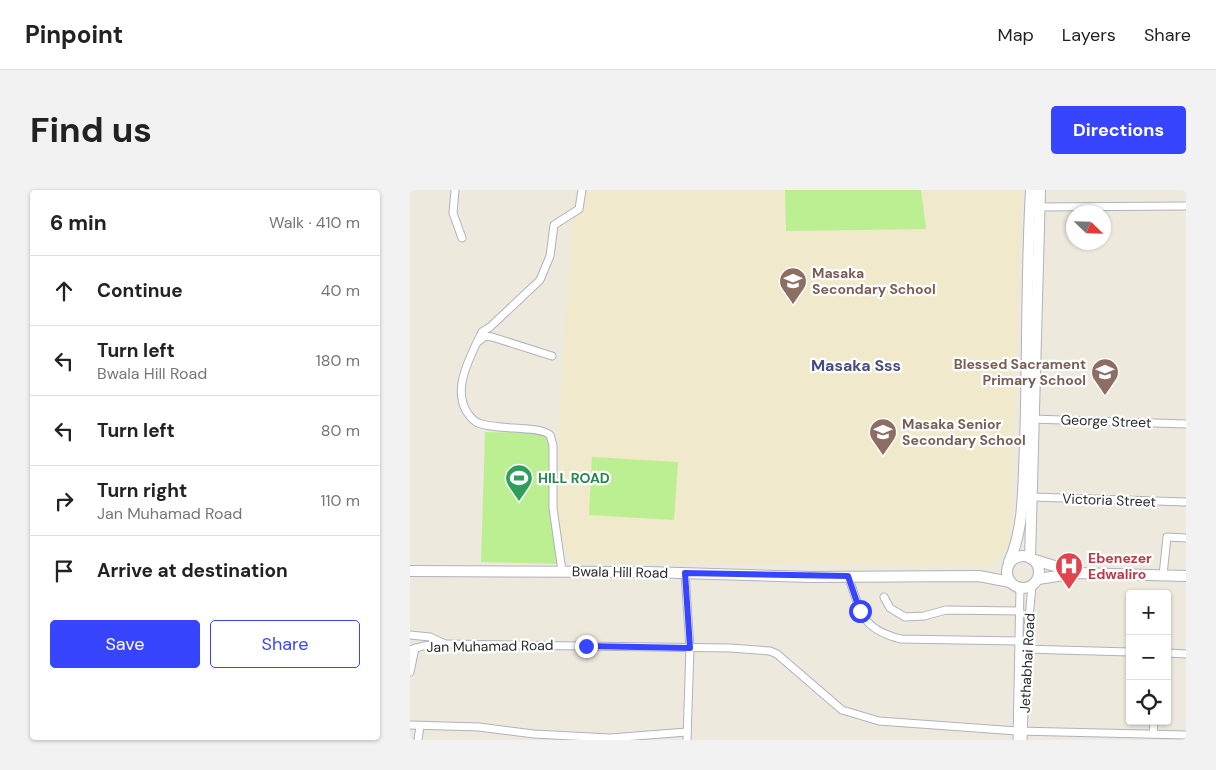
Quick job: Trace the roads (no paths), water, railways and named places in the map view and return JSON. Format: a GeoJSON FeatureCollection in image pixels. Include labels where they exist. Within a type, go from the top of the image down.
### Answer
{"type":"FeatureCollection","features":[{"type":"Feature","properties":{"kind":"street"},"geometry":{"type":"LineString","coordinates":[[455,190],[453,213],[462,238]]}},
{"type":"Feature","properties":{"kind":"street"},"geometry":{"type":"LineString","coordinates":[[562,571],[553,508],[551,438],[542,431],[480,424],[467,413],[462,403],[461,382],[482,332],[490,327],[541,279],[550,256],[553,228],[556,222],[579,209],[582,190]]}},
{"type":"Feature","properties":{"kind":"street"},"geometry":{"type":"LineString","coordinates":[[1031,190],[1028,244],[1032,559],[1040,570],[1035,582]]}},
{"type":"Feature","properties":{"kind":"street"},"geometry":{"type":"LineString","coordinates":[[1040,190],[1037,207],[1030,419],[1015,549],[1008,564],[1007,575],[1010,582],[1020,588],[1035,582],[1077,573],[1186,576]]}},
{"type":"Feature","properties":{"kind":"street"},"geometry":{"type":"LineString","coordinates":[[1037,207],[1186,206]]}},
{"type":"Feature","properties":{"kind":"street"},"geometry":{"type":"LineString","coordinates":[[477,342],[485,336],[492,337],[552,356]]}},
{"type":"Feature","properties":{"kind":"street","name":"George Street"},"geometry":{"type":"LineString","coordinates":[[1030,419],[1186,424]]}},
{"type":"Feature","properties":{"kind":"street","name":"Victoria Street"},"geometry":{"type":"LineString","coordinates":[[1032,497],[1186,502]]}},
{"type":"Feature","properties":{"kind":"street"},"geometry":{"type":"LineString","coordinates":[[1163,575],[1167,537],[1186,538]]}},
{"type":"Feature","properties":{"kind":"street"},"geometry":{"type":"LineString","coordinates":[[979,576],[998,572],[1020,555],[1077,573]]}},
{"type":"Feature","properties":{"kind":"street","name":"Bwala Hill Road"},"geometry":{"type":"LineString","coordinates":[[410,571],[979,576],[1010,582]]}},
{"type":"Feature","properties":{"kind":"street"},"geometry":{"type":"LineString","coordinates":[[685,573],[690,648],[687,740]]}},
{"type":"Feature","properties":{"kind":"street"},"geometry":{"type":"LineString","coordinates":[[848,576],[860,611],[871,627],[886,636],[901,639],[1126,652]]}},
{"type":"Feature","properties":{"kind":"street","name":"Jethabhai Road"},"geometry":{"type":"LineString","coordinates":[[1022,646],[1035,582]]}},
{"type":"Feature","properties":{"kind":"street","name":"Jethabhai Road"},"geometry":{"type":"LineString","coordinates":[[1017,740],[1020,731],[1022,646],[1020,588]]}},
{"type":"Feature","properties":{"kind":"street"},"geometry":{"type":"LineString","coordinates":[[884,597],[890,608],[904,617],[924,616],[946,610],[1020,611]]}},
{"type":"Feature","properties":{"kind":"street"},"geometry":{"type":"LineString","coordinates":[[410,635],[430,637],[444,644]]}},
{"type":"Feature","properties":{"kind":"street","name":"Jan Muhamad Road"},"geometry":{"type":"LineString","coordinates":[[412,649],[444,644],[730,648],[770,651],[777,654],[842,710],[871,720],[1020,731],[1186,735]]}},
{"type":"Feature","properties":{"kind":"street"},"geometry":{"type":"LineString","coordinates":[[410,672],[412,649]]}},
{"type":"Feature","properties":{"kind":"street"},"geometry":{"type":"LineString","coordinates":[[1171,653],[1186,654]]}},
{"type":"Feature","properties":{"kind":"street"},"geometry":{"type":"LineString","coordinates":[[410,725],[479,727],[534,734],[610,738],[687,732]]}},
{"type":"Feature","properties":{"kind":"street"},"geometry":{"type":"LineString","coordinates":[[1154,725],[1154,734]]}},
{"type":"Feature","properties":{"kind":"street"},"geometry":{"type":"LineString","coordinates":[[418,740],[420,726]]}},
{"type":"Feature","properties":{"kind":"street","name":"Jethabhai Road"},"geometry":{"type":"LineString","coordinates":[[1020,731],[1023,740]]}},
{"type":"Feature","properties":{"kind":"place","name":"Masaka Secondary School"},"geometry":{"type":"Point","coordinates":[793,305]}},
{"type":"Feature","properties":{"kind":"place","name":"Blessed Sacrament Primary School"},"geometry":{"type":"Point","coordinates":[1105,396]}},
{"type":"Feature","properties":{"kind":"place","name":"Masaka Senior Secondary School"},"geometry":{"type":"Point","coordinates":[883,456]}},
{"type":"Feature","properties":{"kind":"place","name":"HILL ROAD"},"geometry":{"type":"Point","coordinates":[519,502]}},
{"type":"Feature","properties":{"kind":"place","name":"Ebenezer Edwaliro"},"geometry":{"type":"Point","coordinates":[1069,590]}},
{"type":"Feature","properties":{"kind":"district","name":"Masaka Sss"},"geometry":{"type":"Point","coordinates":[856,365]}}]}
